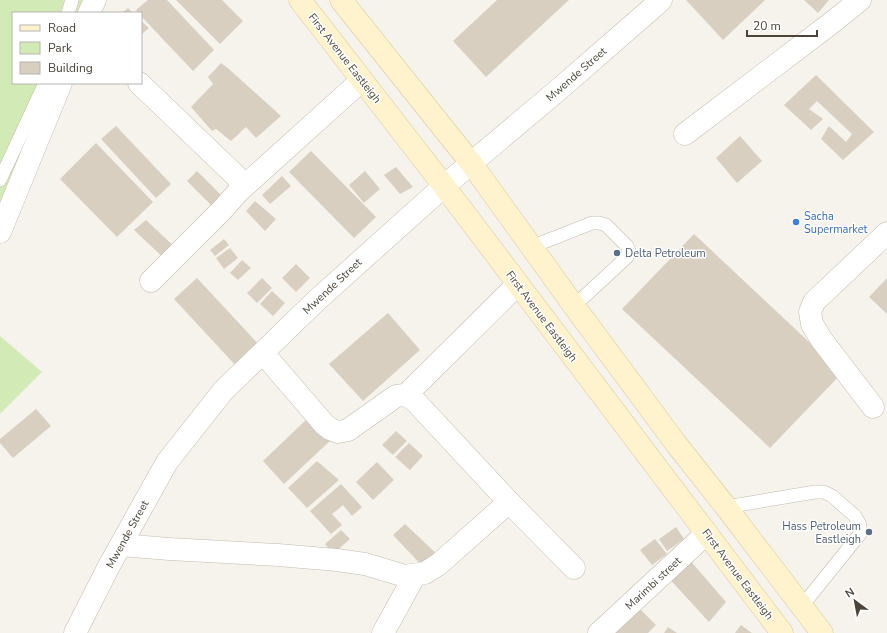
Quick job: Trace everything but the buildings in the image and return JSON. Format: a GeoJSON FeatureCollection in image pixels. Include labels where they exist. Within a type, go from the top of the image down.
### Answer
{"type":"FeatureCollection","features":[{"type":"Feature","properties":{"kind":"main road","name":"First Avenue Eastleigh"},"geometry":{"type":"LineString","coordinates":[[300,0],[444,186],[782,633]]}},
{"type":"Feature","properties":{"kind":"main road"},"geometry":{"type":"LineString","coordinates":[[341,0],[471,163],[677,446],[726,507],[822,633]]}},
{"type":"Feature","properties":{"kind":"street"},"geometry":{"type":"LineString","coordinates":[[89,12],[95,0]]}},
{"type":"Feature","properties":{"kind":"street","name":"Mwende Street"},"geometry":{"type":"LineString","coordinates":[[75,633],[167,462],[223,391],[317,300],[444,186],[557,91],[660,0]]}},
{"type":"Feature","properties":{"kind":"street"},"geometry":{"type":"LineString","coordinates":[[685,134],[860,0]]}},
{"type":"Feature","properties":{"kind":"street"},"geometry":{"type":"LineString","coordinates":[[151,282],[222,210],[239,190],[362,80]]}},
{"type":"Feature","properties":{"kind":"street"},"geometry":{"type":"LineString","coordinates":[[0,232],[61,84]]}},
{"type":"Feature","properties":{"kind":"street"},"geometry":{"type":"LineString","coordinates":[[140,84],[236,176],[240,181],[239,190]]}},
{"type":"Feature","properties":{"kind":"street"},"geometry":{"type":"LineString","coordinates":[[873,406],[821,339],[812,324],[810,312],[814,302],[887,233]]}},
{"type":"Feature","properties":{"kind":"street"},"geometry":{"type":"LineString","coordinates":[[406,395],[518,284]]}},
{"type":"Feature","properties":{"kind":"street"},"geometry":{"type":"LineString","coordinates":[[263,353],[324,424],[330,429],[338,432],[348,430],[396,396],[406,395],[415,400],[509,502],[574,568]]}},
{"type":"Feature","properties":{"kind":"street"},"geometry":{"type":"LineString","coordinates":[[121,545],[337,560],[365,564],[405,576],[415,575],[425,573],[439,564],[509,502]]}},
{"type":"Feature","properties":{"kind":"street","name":"Marimbi street"},"geometry":{"type":"LineString","coordinates":[[599,633],[707,533]]}},
{"type":"Feature","properties":{"kind":"street"},"geometry":{"type":"LineString","coordinates":[[383,633],[415,575]]}},
{"type":"Feature","properties":{"kind":"lane"},"geometry":{"type":"LineString","coordinates":[[68,12],[72,0]]}},
{"type":"Feature","properties":{"kind":"lane"},"geometry":{"type":"LineString","coordinates":[[0,180],[45,84]]}},
{"type":"Feature","properties":{"kind":"lane"},"geometry":{"type":"LineString","coordinates":[[531,247],[592,223],[606,225],[628,246],[629,251],[627,257],[574,306]]}},
{"type":"Feature","properties":{"kind":"lane"},"geometry":{"type":"LineString","coordinates":[[726,507],[815,492],[824,492],[832,496],[855,516],[860,525],[860,534],[802,606]]}},
{"type":"Feature","properties":{"kind":"green space"},"geometry":{"type":"Polygon","coordinates":[[[0,0],[87,0],[82,12],[12,12],[12,84],[54,84],[0,206],[0,0]]]}},
{"type":"Feature","properties":{"kind":"green space"},"geometry":{"type":"Polygon","coordinates":[[[0,336],[42,372],[0,414],[0,336]]]}},
{"type":"Feature","properties":{"kind":"place","name":"Sacha Supermarket"},"geometry":{"type":"Point","coordinates":[796,222]}},
{"type":"Feature","properties":{"kind":"place","name":"Delta Petroleum"},"geometry":{"type":"Point","coordinates":[617,253]}},
{"type":"Feature","properties":{"kind":"place","name":"Hass Petroleum Eastleigh"},"geometry":{"type":"Point","coordinates":[869,532]}}]}
